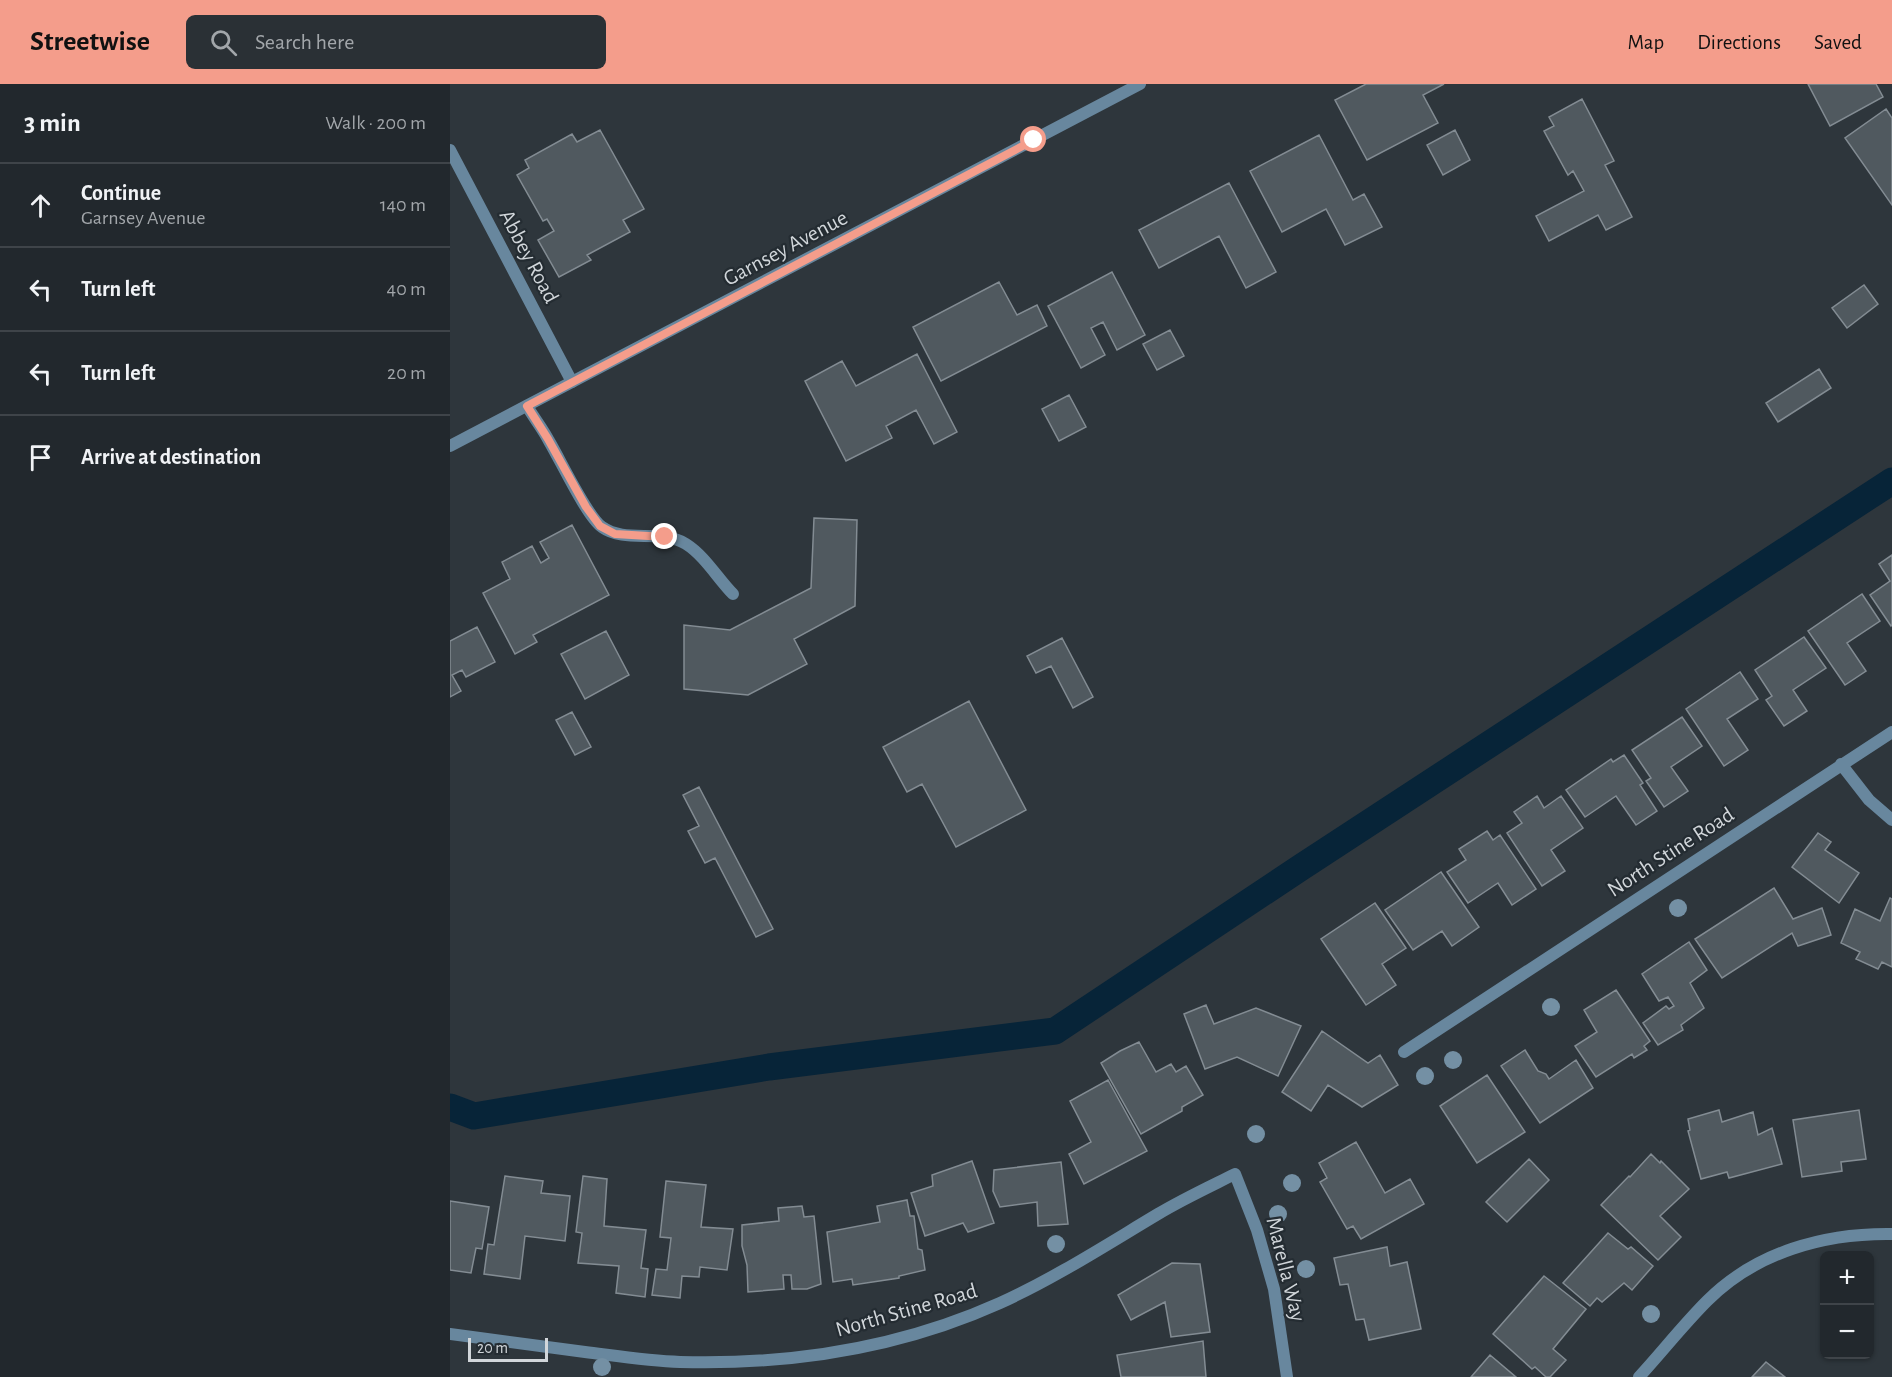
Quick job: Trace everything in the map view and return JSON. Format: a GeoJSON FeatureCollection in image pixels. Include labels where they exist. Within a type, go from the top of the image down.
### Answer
{"type":"FeatureCollection","features":[{"type":"Feature","properties":{"kind":"street","name":"Garnsey Avenue"},"geometry":{"type":"LineString","coordinates":[[450,446],[1140,84]]}},
{"type":"Feature","properties":{"kind":"street","name":"Abbey Road"},"geometry":{"type":"LineString","coordinates":[[450,150],[572,382]]}},
{"type":"Feature","properties":{"kind":"street"},"geometry":{"type":"LineString","coordinates":[[527,406],[586,507],[600,526],[615,534],[665,537],[686,544],[703,559],[733,594]]}},
{"type":"Feature","properties":{"kind":"street","name":"North Stine Road"},"geometry":{"type":"LineString","coordinates":[[1404,1052],[1892,732]]}},
{"type":"Feature","properties":{"kind":"street"},"geometry":{"type":"LineString","coordinates":[[1841,764],[1869,800],[1892,820]]}},
{"type":"Feature","properties":{"kind":"street","name":"North Stine Road"},"geometry":{"type":"LineString","coordinates":[[450,1334],[679,1362],[754,1361],[817,1355],[868,1345],[940,1326],[998,1304],[1055,1276],[1160,1212],[1235,1174]]}},
{"type":"Feature","properties":{"kind":"street","name":"Marella Way"},"geometry":{"type":"LineString","coordinates":[[1235,1174],[1257,1230],[1274,1289],[1287,1377]]}},
{"type":"Feature","properties":{"kind":"street"},"geometry":{"type":"LineString","coordinates":[[1639,1377],[1708,1300],[1737,1276],[1762,1262],[1809,1242],[1849,1234],[1892,1234]]}},
{"type":"Feature","properties":{"kind":"building"},"geometry":{"type":"Polygon","coordinates":[[[1366,84],[1444,84],[1423,95],[1438,123],[1367,160],[1335,100],[1366,84]]]}},
{"type":"Feature","properties":{"kind":"building"},"geometry":{"type":"Polygon","coordinates":[[[1808,84],[1876,84],[1883,97],[1830,126],[1808,84]]]}},
{"type":"Feature","properties":{"kind":"building"},"geometry":{"type":"Polygon","coordinates":[[[1582,99],[1614,161],[1605,165],[1632,217],[1606,230],[1598,215],[1549,241],[1536,216],[1584,191],[1573,171],[1568,175],[1544,131],[1554,126],[1549,117],[1582,99]]]}},
{"type":"Feature","properties":{"kind":"building"},"geometry":{"type":"Polygon","coordinates":[[[1886,109],[1892,118],[1892,205],[1845,138],[1886,109]]]}},
{"type":"Feature","properties":{"kind":"building"},"geometry":{"type":"Polygon","coordinates":[[[600,130],[644,209],[623,220],[630,232],[587,255],[591,260],[559,277],[538,240],[554,231],[547,219],[543,221],[517,175],[529,168],[525,160],[572,134],[577,142],[600,130]]]}},
{"type":"Feature","properties":{"kind":"building"},"geometry":{"type":"Polygon","coordinates":[[[1455,130],[1470,160],[1443,175],[1427,145],[1455,130]]]}},
{"type":"Feature","properties":{"kind":"building"},"geometry":{"type":"Polygon","coordinates":[[[1319,135],[1353,200],[1364,194],[1382,227],[1345,245],[1326,209],[1282,232],[1250,171],[1319,135]]]}},
{"type":"Feature","properties":{"kind":"building"},"geometry":{"type":"Polygon","coordinates":[[[1229,183],[1276,272],[1246,288],[1219,236],[1159,268],[1139,230],[1229,183]]]}},
{"type":"Feature","properties":{"kind":"building"},"geometry":{"type":"Polygon","coordinates":[[[1112,272],[1145,335],[1117,350],[1103,322],[1091,328],[1105,355],[1081,368],[1048,306],[1112,272]]]}},
{"type":"Feature","properties":{"kind":"building"},"geometry":{"type":"Polygon","coordinates":[[[999,282],[1017,315],[1037,305],[1047,326],[941,381],[913,327],[999,282]]]}},
{"type":"Feature","properties":{"kind":"building"},"geometry":{"type":"Polygon","coordinates":[[[1864,285],[1878,304],[1847,328],[1832,308],[1864,285]]]}},
{"type":"Feature","properties":{"kind":"building"},"geometry":{"type":"Polygon","coordinates":[[[1170,330],[1184,356],[1157,370],[1143,344],[1170,330]]]}},
{"type":"Feature","properties":{"kind":"building"},"geometry":{"type":"Polygon","coordinates":[[[917,354],[957,432],[934,444],[916,410],[886,426],[892,438],[846,461],[805,381],[842,361],[856,386],[917,354]]]}},
{"type":"Feature","properties":{"kind":"building"},"geometry":{"type":"Polygon","coordinates":[[[1819,369],[1831,388],[1778,422],[1766,403],[1819,369]]]}},
{"type":"Feature","properties":{"kind":"building"},"geometry":{"type":"Polygon","coordinates":[[[1069,395],[1086,427],[1059,441],[1042,409],[1069,395]]]}},
{"type":"Feature","properties":{"kind":"building"},"geometry":{"type":"Polygon","coordinates":[[[814,518],[857,520],[855,606],[794,639],[807,664],[748,695],[684,689],[684,625],[730,630],[811,588],[814,518]]]}},
{"type":"Feature","properties":{"kind":"building"},"geometry":{"type":"Polygon","coordinates":[[[572,525],[609,595],[533,635],[537,642],[515,654],[483,593],[510,579],[502,562],[532,546],[541,563],[549,558],[540,542],[572,525]]]}},
{"type":"Feature","properties":{"kind":"building"},"geometry":{"type":"Polygon","coordinates":[[[1892,555],[1891,626],[1870,595],[1890,581],[1879,564],[1892,555]]]}},
{"type":"Feature","properties":{"kind":"building"},"geometry":{"type":"Polygon","coordinates":[[[1862,594],[1880,621],[1847,643],[1866,671],[1845,685],[1808,631],[1862,594]]]}},
{"type":"Feature","properties":{"kind":"building"},"geometry":{"type":"Polygon","coordinates":[[[477,627],[495,662],[466,677],[462,670],[452,675],[461,691],[450,697],[450,641],[477,627]]]}},
{"type":"Feature","properties":{"kind":"building"},"geometry":{"type":"Polygon","coordinates":[[[606,631],[629,675],[585,699],[561,654],[606,631]]]}},
{"type":"Feature","properties":{"kind":"building"},"geometry":{"type":"Polygon","coordinates":[[[1804,637],[1826,668],[1793,690],[1807,711],[1784,726],[1766,700],[1772,696],[1755,670],[1804,637]]]}},
{"type":"Feature","properties":{"kind":"building"},"geometry":{"type":"Polygon","coordinates":[[[1062,638],[1093,697],[1073,708],[1051,666],[1036,673],[1027,656],[1062,638]]]}},
{"type":"Feature","properties":{"kind":"building"},"geometry":{"type":"Polygon","coordinates":[[[1740,672],[1758,699],[1727,719],[1748,750],[1724,766],[1686,709],[1740,672]]]}},
{"type":"Feature","properties":{"kind":"building"},"geometry":{"type":"Polygon","coordinates":[[[969,701],[1026,810],[956,847],[922,784],[907,792],[883,747],[969,701]]]}},
{"type":"Feature","properties":{"kind":"building"},"geometry":{"type":"Polygon","coordinates":[[[572,712],[591,747],[575,755],[556,720],[572,712]]]}},
{"type":"Feature","properties":{"kind":"building"},"geometry":{"type":"Polygon","coordinates":[[[1682,717],[1702,746],[1671,767],[1688,791],[1664,807],[1646,781],[1651,778],[1632,750],[1682,717]]]}},
{"type":"Feature","properties":{"kind":"building"},"geometry":{"type":"Polygon","coordinates":[[[1624,755],[1643,783],[1640,785],[1657,811],[1636,825],[1616,796],[1585,817],[1566,790],[1611,759],[1613,762],[1624,755]]]}},
{"type":"Feature","properties":{"kind":"building"},"geometry":{"type":"Polygon","coordinates":[[[699,787],[773,929],[756,937],[715,858],[705,863],[688,831],[699,826],[683,795],[699,787]]]}},
{"type":"Feature","properties":{"kind":"building"},"geometry":{"type":"Polygon","coordinates":[[[1537,796],[1544,808],[1561,796],[1583,828],[1551,850],[1565,871],[1542,886],[1507,833],[1522,823],[1514,812],[1537,796]]]}},
{"type":"Feature","properties":{"kind":"building"},"geometry":{"type":"Polygon","coordinates":[[[1487,831],[1493,840],[1500,835],[1536,889],[1512,905],[1498,883],[1468,903],[1447,872],[1466,860],[1459,849],[1487,831]]]}},
{"type":"Feature","properties":{"kind":"building"},"geometry":{"type":"Polygon","coordinates":[[[1818,833],[1831,842],[1825,850],[1859,873],[1839,903],[1792,867],[1818,833]]]}},
{"type":"Feature","properties":{"kind":"building"},"geometry":{"type":"Polygon","coordinates":[[[1441,872],[1479,927],[1452,946],[1442,931],[1413,950],[1385,910],[1441,872]]]}},
{"type":"Feature","properties":{"kind":"building"},"geometry":{"type":"Polygon","coordinates":[[[1774,888],[1793,919],[1822,908],[1831,935],[1798,946],[1792,933],[1722,978],[1695,939],[1774,888]]]}},
{"type":"Feature","properties":{"kind":"building"},"geometry":{"type":"Polygon","coordinates":[[[1890,898],[1892,899],[1892,967],[1882,962],[1878,969],[1856,959],[1860,952],[1841,943],[1855,909],[1880,921],[1890,898]]]}},
{"type":"Feature","properties":{"kind":"building"},"geometry":{"type":"Polygon","coordinates":[[[1375,903],[1406,948],[1382,964],[1396,985],[1366,1005],[1321,939],[1375,903]]]}},
{"type":"Feature","properties":{"kind":"building"},"geometry":{"type":"Polygon","coordinates":[[[1689,942],[1707,970],[1690,983],[1704,1008],[1681,1025],[1683,1030],[1658,1045],[1643,1023],[1666,1006],[1669,1009],[1674,1006],[1668,997],[1659,1001],[1642,974],[1689,942]]]}},
{"type":"Feature","properties":{"kind":"building"},"geometry":{"type":"Polygon","coordinates":[[[1616,990],[1650,1041],[1644,1046],[1647,1050],[1634,1058],[1632,1054],[1596,1077],[1575,1046],[1597,1032],[1584,1010],[1616,990]]]}},
{"type":"Feature","properties":{"kind":"building"},"geometry":{"type":"Polygon","coordinates":[[[1206,1005],[1214,1024],[1256,1008],[1301,1026],[1278,1076],[1237,1057],[1205,1069],[1184,1014],[1206,1005]]]}},
{"type":"Feature","properties":{"kind":"building"},"geometry":{"type":"Polygon","coordinates":[[[1322,1031],[1368,1063],[1380,1055],[1398,1085],[1362,1107],[1328,1085],[1311,1111],[1282,1092],[1322,1031]]]}},
{"type":"Feature","properties":{"kind":"building"},"geometry":{"type":"Polygon","coordinates":[[[1139,1042],[1156,1072],[1171,1064],[1176,1072],[1186,1066],[1203,1095],[1182,1107],[1182,1111],[1141,1134],[1101,1063],[1139,1042]]]}},
{"type":"Feature","properties":{"kind":"building"},"geometry":{"type":"Polygon","coordinates":[[[1525,1050],[1538,1071],[1546,1074],[1549,1079],[1576,1060],[1593,1088],[1540,1123],[1501,1066],[1525,1050]]]}},
{"type":"Feature","properties":{"kind":"building"},"geometry":{"type":"Polygon","coordinates":[[[1487,1075],[1525,1132],[1477,1163],[1440,1106],[1487,1075]]]}},
{"type":"Feature","properties":{"kind":"building"},"geometry":{"type":"Polygon","coordinates":[[[1108,1080],[1147,1151],[1084,1184],[1069,1154],[1091,1142],[1070,1101],[1108,1080]]]}},
{"type":"Feature","properties":{"kind":"building"},"geometry":{"type":"Polygon","coordinates":[[[1719,1110],[1722,1122],[1753,1112],[1758,1135],[1772,1128],[1782,1164],[1729,1178],[1727,1172],[1701,1179],[1688,1131],[1690,1130],[1688,1119],[1719,1110]]]}},
{"type":"Feature","properties":{"kind":"building"},"geometry":{"type":"Polygon","coordinates":[[[1859,1110],[1866,1159],[1841,1162],[1842,1171],[1802,1177],[1793,1120],[1859,1110]]]}},
{"type":"Feature","properties":{"kind":"building"},"geometry":{"type":"Polygon","coordinates":[[[1356,1142],[1385,1193],[1410,1179],[1424,1204],[1361,1239],[1353,1226],[1347,1229],[1320,1182],[1327,1178],[1319,1163],[1356,1142]]]}},
{"type":"Feature","properties":{"kind":"building"},"geometry":{"type":"Polygon","coordinates":[[[1651,1154],[1689,1189],[1660,1216],[1681,1237],[1658,1260],[1601,1205],[1651,1154]]]}},
{"type":"Feature","properties":{"kind":"building"},"geometry":{"type":"Polygon","coordinates":[[[1529,1159],[1549,1180],[1507,1222],[1486,1202],[1529,1159]]]}},
{"type":"Feature","properties":{"kind":"building"},"geometry":{"type":"Polygon","coordinates":[[[972,1161],[994,1223],[968,1232],[963,1223],[925,1236],[911,1193],[933,1186],[932,1175],[972,1161]]]}},
{"type":"Feature","properties":{"kind":"building"},"geometry":{"type":"Polygon","coordinates":[[[1061,1162],[1068,1224],[1038,1226],[1037,1202],[1000,1207],[993,1191],[994,1170],[1061,1162]]]}},
{"type":"Feature","properties":{"kind":"building"},"geometry":{"type":"Polygon","coordinates":[[[505,1176],[543,1181],[541,1193],[570,1196],[565,1241],[525,1236],[520,1279],[484,1274],[488,1244],[494,1245],[505,1176]]]}},
{"type":"Feature","properties":{"kind":"building"},"geometry":{"type":"Polygon","coordinates":[[[583,1176],[607,1179],[604,1226],[646,1230],[641,1268],[648,1269],[645,1297],[616,1293],[619,1266],[578,1263],[582,1233],[576,1232],[583,1176]]]}},
{"type":"Feature","properties":{"kind":"building"},"geometry":{"type":"Polygon","coordinates":[[[666,1181],[706,1185],[701,1227],[733,1229],[727,1270],[700,1267],[699,1277],[682,1276],[680,1298],[652,1295],[656,1269],[667,1270],[671,1238],[660,1237],[666,1181]]]}},
{"type":"Feature","properties":{"kind":"building"},"geometry":{"type":"Polygon","coordinates":[[[907,1200],[910,1216],[914,1216],[918,1249],[922,1250],[925,1270],[899,1276],[899,1278],[853,1285],[852,1279],[833,1282],[827,1232],[880,1222],[877,1206],[907,1200]]]}},
{"type":"Feature","properties":{"kind":"building"},"geometry":{"type":"Polygon","coordinates":[[[450,1201],[489,1207],[482,1249],[476,1248],[471,1273],[450,1270],[450,1201]]]}},
{"type":"Feature","properties":{"kind":"building"},"geometry":{"type":"Polygon","coordinates":[[[802,1206],[804,1217],[814,1216],[821,1284],[807,1289],[792,1289],[791,1275],[783,1275],[784,1289],[748,1292],[747,1265],[742,1246],[742,1225],[779,1221],[778,1208],[802,1206]]]}},
{"type":"Feature","properties":{"kind":"building"},"geometry":{"type":"Polygon","coordinates":[[[1608,1233],[1628,1249],[1631,1247],[1653,1266],[1632,1290],[1624,1283],[1602,1302],[1597,1298],[1590,1306],[1563,1283],[1608,1233]]]}},
{"type":"Feature","properties":{"kind":"building"},"geometry":{"type":"Polygon","coordinates":[[[1387,1247],[1390,1266],[1407,1262],[1421,1329],[1369,1340],[1364,1319],[1356,1320],[1348,1284],[1340,1285],[1334,1258],[1387,1247]]]}},
{"type":"Feature","properties":{"kind":"building"},"geometry":{"type":"Polygon","coordinates":[[[1172,1263],[1200,1264],[1210,1332],[1171,1337],[1165,1302],[1131,1320],[1118,1295],[1172,1263]]]}},
{"type":"Feature","properties":{"kind":"building"},"geometry":{"type":"Polygon","coordinates":[[[1544,1276],[1586,1309],[1553,1349],[1566,1360],[1550,1377],[1546,1377],[1535,1367],[1532,1369],[1493,1334],[1544,1276]]]}},
{"type":"Feature","properties":{"kind":"building"},"geometry":{"type":"Polygon","coordinates":[[[1203,1341],[1206,1377],[1121,1377],[1117,1355],[1203,1341]]]}},
{"type":"Feature","properties":{"kind":"building"},"geometry":{"type":"Polygon","coordinates":[[[1490,1355],[1516,1377],[1471,1377],[1490,1355]]]}},
{"type":"Feature","properties":{"kind":"building"},"geometry":{"type":"Polygon","coordinates":[[[1766,1362],[1785,1377],[1752,1377],[1766,1362]]]}},
{"type":"Feature","properties":{"kind":"waterway"},"geometry":{"type":"LineString","coordinates":[[450,1107],[474,1116],[769,1067],[1055,1031],[1892,481]]}},
{"type":"Feature","properties":{"kind":"route"},"geometry":{"type":"LineString","coordinates":[[665,537],[615,534],[600,526],[586,507],[527,406],[1034,140]]}}]}
